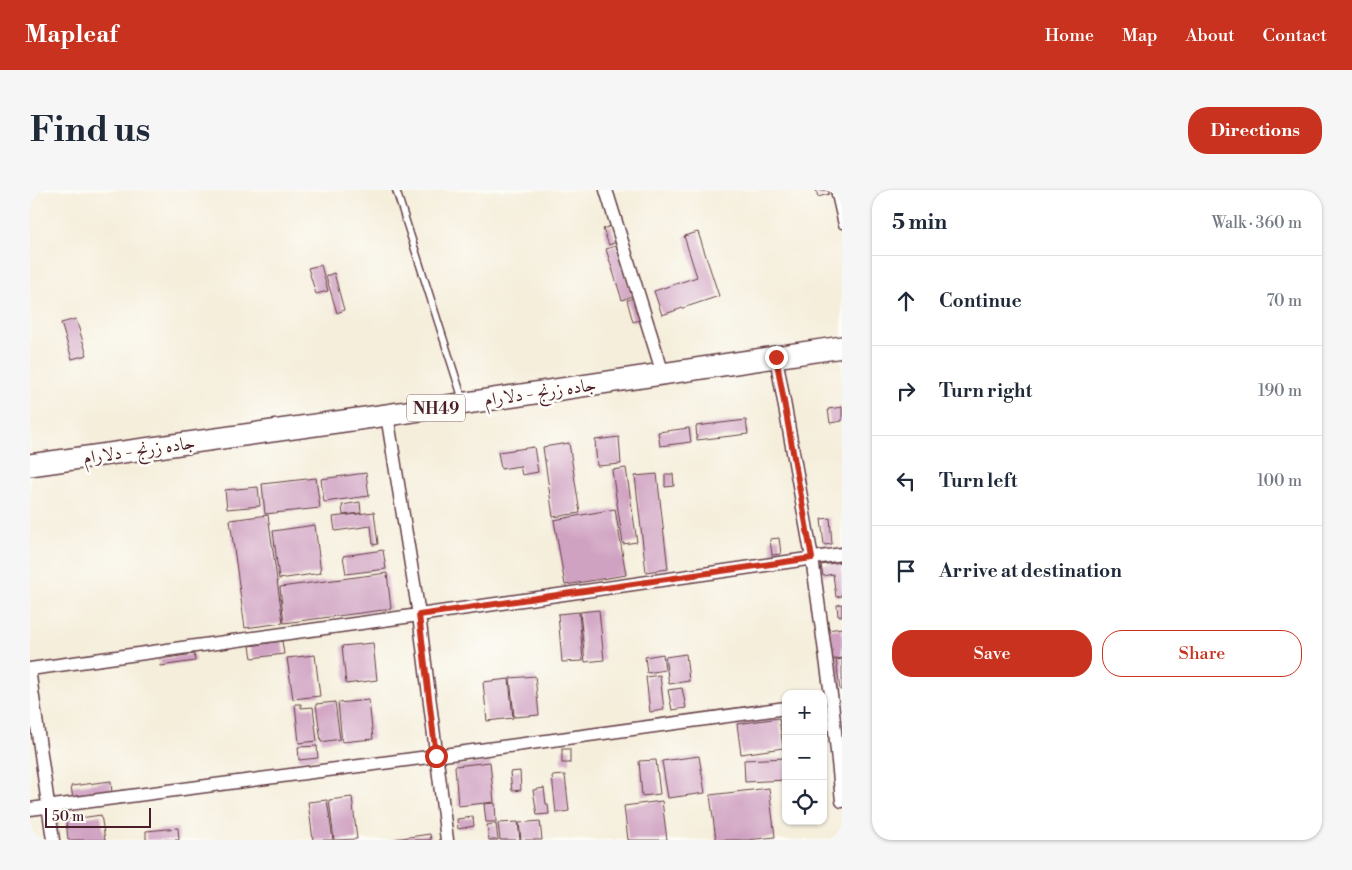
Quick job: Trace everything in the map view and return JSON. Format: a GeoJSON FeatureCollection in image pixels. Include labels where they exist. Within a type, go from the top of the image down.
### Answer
{"type":"FeatureCollection","features":[{"type":"Feature","properties":{"kind":"highway","name":"جاده زرنج - دلارام"},"geometry":{"type":"LineString","coordinates":[[30,465],[464,404],[842,347]]}},
{"type":"Feature","properties":{"kind":"street"},"geometry":{"type":"LineString","coordinates":[[606,190],[663,374]]}},
{"type":"Feature","properties":{"kind":"street"},"geometry":{"type":"LineString","coordinates":[[776,357],[812,558],[832,702],[842,801]]}},
{"type":"Feature","properties":{"kind":"street"},"geometry":{"type":"LineString","coordinates":[[387,415],[419,615],[447,840]]}},
{"type":"Feature","properties":{"kind":"street"},"geometry":{"type":"LineString","coordinates":[[30,669],[842,554]]}},
{"type":"Feature","properties":{"kind":"street"},"geometry":{"type":"LineString","coordinates":[[30,676],[53,840]]}},
{"type":"Feature","properties":{"kind":"street"},"geometry":{"type":"LineString","coordinates":[[30,810],[782,709]]}},
{"type":"Feature","properties":{"kind":"lane"},"geometry":{"type":"LineString","coordinates":[[396,190],[464,404]]}},
{"type":"Feature","properties":{"kind":"lane"},"geometry":{"type":"LineString","coordinates":[[834,190],[842,225]]}},
{"type":"Feature","properties":{"kind":"building"},"geometry":{"type":"Polygon","coordinates":[[[816,190],[828,190],[829,194],[818,197],[816,190]]]}},
{"type":"Feature","properties":{"kind":"building"},"geometry":{"type":"Polygon","coordinates":[[[611,226],[616,242],[609,245],[603,229],[611,226]]]}},
{"type":"Feature","properties":{"kind":"building"},"geometry":{"type":"Polygon","coordinates":[[[698,232],[719,296],[662,315],[654,291],[697,277],[684,236],[698,232]]]}},
{"type":"Feature","properties":{"kind":"building"},"geometry":{"type":"Polygon","coordinates":[[[616,246],[632,296],[622,300],[606,249],[616,246]]]}},
{"type":"Feature","properties":{"kind":"building"},"geometry":{"type":"Polygon","coordinates":[[[321,265],[328,291],[316,294],[308,268],[321,265]]]}},
{"type":"Feature","properties":{"kind":"building"},"geometry":{"type":"Polygon","coordinates":[[[334,273],[344,310],[337,313],[326,276],[334,273]]]}},
{"type":"Feature","properties":{"kind":"building"},"geometry":{"type":"Polygon","coordinates":[[[634,298],[640,320],[633,322],[627,300],[634,298]]]}},
{"type":"Feature","properties":{"kind":"building"},"geometry":{"type":"Polygon","coordinates":[[[76,319],[87,355],[72,359],[61,323],[76,319]]]}},
{"type":"Feature","properties":{"kind":"building"},"geometry":{"type":"Polygon","coordinates":[[[842,407],[842,421],[830,423],[828,409],[842,407]]]}},
{"type":"Feature","properties":{"kind":"building"},"geometry":{"type":"Polygon","coordinates":[[[746,420],[748,434],[697,440],[696,426],[746,420]]]}},
{"type":"Feature","properties":{"kind":"building"},"geometry":{"type":"Polygon","coordinates":[[[689,428],[691,442],[660,446],[658,432],[689,428]]]}},
{"type":"Feature","properties":{"kind":"building"},"geometry":{"type":"Polygon","coordinates":[[[619,437],[621,464],[597,466],[595,440],[619,437]]]}},
{"type":"Feature","properties":{"kind":"building"},"geometry":{"type":"Polygon","coordinates":[[[569,443],[580,513],[553,517],[543,447],[569,443]]]}},
{"type":"Feature","properties":{"kind":"building"},"geometry":{"type":"Polygon","coordinates":[[[534,447],[538,472],[522,475],[520,466],[501,469],[498,452],[534,447]]]}},
{"type":"Feature","properties":{"kind":"building"},"geometry":{"type":"Polygon","coordinates":[[[626,468],[637,542],[623,544],[612,470],[626,468]]]}},
{"type":"Feature","properties":{"kind":"building"},"geometry":{"type":"Polygon","coordinates":[[[366,473],[369,496],[324,502],[321,479],[366,473]]]}},
{"type":"Feature","properties":{"kind":"building"},"geometry":{"type":"Polygon","coordinates":[[[657,474],[668,569],[646,572],[635,476],[657,474]]]}},
{"type":"Feature","properties":{"kind":"building"},"geometry":{"type":"Polygon","coordinates":[[[665,474],[673,474],[674,486],[665,487],[665,474]]]}},
{"type":"Feature","properties":{"kind":"building"},"geometry":{"type":"Polygon","coordinates":[[[316,478],[320,508],[265,514],[262,484],[316,478]]]}},
{"type":"Feature","properties":{"kind":"building"},"geometry":{"type":"Polygon","coordinates":[[[258,487],[260,506],[227,509],[225,490],[258,487]]]}},
{"type":"Feature","properties":{"kind":"building"},"geometry":{"type":"Polygon","coordinates":[[[360,502],[361,513],[343,515],[342,505],[360,502]]]}},
{"type":"Feature","properties":{"kind":"building"},"geometry":{"type":"Polygon","coordinates":[[[615,509],[626,575],[565,585],[554,520],[615,509]]]}},
{"type":"Feature","properties":{"kind":"building"},"geometry":{"type":"Polygon","coordinates":[[[374,512],[378,544],[373,545],[371,526],[335,531],[333,517],[374,512]]]}},
{"type":"Feature","properties":{"kind":"building"},"geometry":{"type":"Polygon","coordinates":[[[268,515],[283,623],[245,628],[230,520],[268,515]]]}},
{"type":"Feature","properties":{"kind":"building"},"geometry":{"type":"Polygon","coordinates":[[[830,518],[832,544],[824,545],[821,519],[830,518]]]}},
{"type":"Feature","properties":{"kind":"building"},"geometry":{"type":"Polygon","coordinates":[[[315,525],[321,573],[279,579],[273,531],[315,525]]]}},
{"type":"Feature","properties":{"kind":"building"},"geometry":{"type":"Polygon","coordinates":[[[779,538],[781,554],[772,555],[770,539],[779,538]]]}},
{"type":"Feature","properties":{"kind":"building"},"geometry":{"type":"Polygon","coordinates":[[[383,550],[386,569],[346,574],[343,556],[383,550]]]}},
{"type":"Feature","properties":{"kind":"building"},"geometry":{"type":"Polygon","coordinates":[[[842,562],[842,596],[836,597],[833,574],[823,576],[821,565],[842,562]]]}},
{"type":"Feature","properties":{"kind":"building"},"geometry":{"type":"Polygon","coordinates":[[[387,573],[391,609],[284,623],[280,587],[387,573]]]}},
{"type":"Feature","properties":{"kind":"building"},"geometry":{"type":"Polygon","coordinates":[[[842,604],[842,616],[838,616],[837,605],[842,604]]]}},
{"type":"Feature","properties":{"kind":"building"},"geometry":{"type":"Polygon","coordinates":[[[599,610],[604,660],[585,662],[580,612],[599,610]]]}},
{"type":"Feature","properties":{"kind":"building"},"geometry":{"type":"Polygon","coordinates":[[[579,612],[583,661],[562,662],[558,614],[579,612]]]}},
{"type":"Feature","properties":{"kind":"building"},"geometry":{"type":"Polygon","coordinates":[[[842,628],[842,658],[830,660],[827,630],[842,628]]]}},
{"type":"Feature","properties":{"kind":"building"},"geometry":{"type":"Polygon","coordinates":[[[282,641],[284,654],[252,658],[250,646],[282,641]]]}},
{"type":"Feature","properties":{"kind":"building"},"geometry":{"type":"Polygon","coordinates":[[[373,643],[377,680],[346,684],[342,646],[373,643]]]}},
{"type":"Feature","properties":{"kind":"building"},"geometry":{"type":"Polygon","coordinates":[[[194,654],[195,661],[161,666],[160,659],[194,654]]]}},
{"type":"Feature","properties":{"kind":"building"},"geometry":{"type":"Polygon","coordinates":[[[663,654],[665,670],[647,673],[645,657],[663,654]]]}},
{"type":"Feature","properties":{"kind":"building"},"geometry":{"type":"Polygon","coordinates":[[[686,654],[689,681],[669,684],[665,657],[686,654]]]}},
{"type":"Feature","properties":{"kind":"building"},"geometry":{"type":"Polygon","coordinates":[[[315,655],[320,696],[293,699],[287,658],[315,655]]]}},
{"type":"Feature","properties":{"kind":"building"},"geometry":{"type":"Polygon","coordinates":[[[842,659],[842,690],[840,690],[836,660],[842,659]]]}},
{"type":"Feature","properties":{"kind":"building"},"geometry":{"type":"Polygon","coordinates":[[[660,675],[664,710],[650,712],[646,677],[660,675]]]}},
{"type":"Feature","properties":{"kind":"building"},"geometry":{"type":"Polygon","coordinates":[[[535,676],[539,715],[514,717],[510,678],[535,676]]]}},
{"type":"Feature","properties":{"kind":"building"},"geometry":{"type":"Polygon","coordinates":[[[509,679],[513,718],[487,721],[483,682],[509,679]]]}},
{"type":"Feature","properties":{"kind":"building"},"geometry":{"type":"Polygon","coordinates":[[[682,688],[686,708],[672,710],[668,690],[682,688]]]}},
{"type":"Feature","properties":{"kind":"building"},"geometry":{"type":"Polygon","coordinates":[[[369,700],[373,739],[342,742],[338,703],[369,700]]]}},
{"type":"Feature","properties":{"kind":"building"},"geometry":{"type":"Polygon","coordinates":[[[335,702],[340,739],[321,742],[316,704],[335,702]]]}},
{"type":"Feature","properties":{"kind":"building"},"geometry":{"type":"Polygon","coordinates":[[[295,704],[301,704],[301,708],[313,707],[317,741],[299,743],[295,704]]]}},
{"type":"Feature","properties":{"kind":"building"},"geometry":{"type":"Polygon","coordinates":[[[779,718],[782,748],[741,754],[737,724],[779,718]]]}},
{"type":"Feature","properties":{"kind":"building"},"geometry":{"type":"Polygon","coordinates":[[[317,746],[318,758],[299,760],[298,747],[317,746]]]}},
{"type":"Feature","properties":{"kind":"building"},"geometry":{"type":"Polygon","coordinates":[[[562,749],[570,749],[570,763],[562,763],[562,749]]]}},
{"type":"Feature","properties":{"kind":"building"},"geometry":{"type":"Polygon","coordinates":[[[699,756],[705,793],[668,798],[662,761],[699,756]]]}},
{"type":"Feature","properties":{"kind":"building"},"geometry":{"type":"Polygon","coordinates":[[[782,758],[782,780],[745,782],[744,760],[782,758]]]}},
{"type":"Feature","properties":{"kind":"building"},"geometry":{"type":"Polygon","coordinates":[[[656,760],[660,794],[642,796],[639,761],[656,760]]]}},
{"type":"Feature","properties":{"kind":"building"},"geometry":{"type":"Polygon","coordinates":[[[490,762],[494,802],[458,806],[455,766],[490,762]]]}},
{"type":"Feature","properties":{"kind":"building"},"geometry":{"type":"Polygon","coordinates":[[[520,771],[521,790],[512,791],[510,772],[520,771]]]}},
{"type":"Feature","properties":{"kind":"building"},"geometry":{"type":"Polygon","coordinates":[[[565,775],[569,811],[556,813],[552,776],[565,775]]]}},
{"type":"Feature","properties":{"kind":"building"},"geometry":{"type":"Polygon","coordinates":[[[111,781],[112,794],[73,799],[71,786],[111,781]]]}},
{"type":"Feature","properties":{"kind":"building"},"geometry":{"type":"Polygon","coordinates":[[[544,788],[549,814],[537,815],[533,790],[544,788]]]}},
{"type":"Feature","properties":{"kind":"building"},"geometry":{"type":"Polygon","coordinates":[[[769,788],[775,837],[747,840],[716,840],[710,795],[769,788]]]}},
{"type":"Feature","properties":{"kind":"building"},"geometry":{"type":"Polygon","coordinates":[[[352,797],[357,839],[334,840],[329,800],[352,797]]]}},
{"type":"Feature","properties":{"kind":"building"},"geometry":{"type":"Polygon","coordinates":[[[327,800],[333,840],[313,840],[308,802],[327,800]]]}},
{"type":"Feature","properties":{"kind":"building"},"geometry":{"type":"Polygon","coordinates":[[[662,801],[667,840],[628,840],[624,806],[662,801]]]}},
{"type":"Feature","properties":{"kind":"building"},"geometry":{"type":"Polygon","coordinates":[[[495,803],[496,822],[486,822],[484,804],[495,803]]]}},
{"type":"Feature","properties":{"kind":"building"},"geometry":{"type":"Polygon","coordinates":[[[101,815],[105,840],[68,840],[66,820],[101,815]]]}},
{"type":"Feature","properties":{"kind":"building"},"geometry":{"type":"Polygon","coordinates":[[[473,817],[474,826],[458,829],[457,819],[473,817]]]}},
{"type":"Feature","properties":{"kind":"building"},"geometry":{"type":"Polygon","coordinates":[[[540,821],[542,840],[521,840],[519,823],[540,821]]]}},
{"type":"Feature","properties":{"kind":"building"},"geometry":{"type":"Polygon","coordinates":[[[518,822],[520,840],[500,840],[498,823],[518,822]]]}},
{"type":"Feature","properties":{"kind":"building"},"geometry":{"type":"Polygon","coordinates":[[[496,824],[498,840],[489,840],[487,825],[496,824]]]}},
{"type":"Feature","properties":{"kind":"building"},"geometry":{"type":"Polygon","coordinates":[[[178,828],[179,840],[146,840],[146,831],[178,828]]]}},
{"type":"Feature","properties":{"kind":"building"},"geometry":{"type":"Polygon","coordinates":[[[430,834],[431,840],[395,840],[395,839],[430,834]]]}},
{"type":"Feature","properties":{"kind":"route"},"geometry":{"type":"LineString","coordinates":[[436,756],[419,615],[812,558],[776,357]]}}]}
